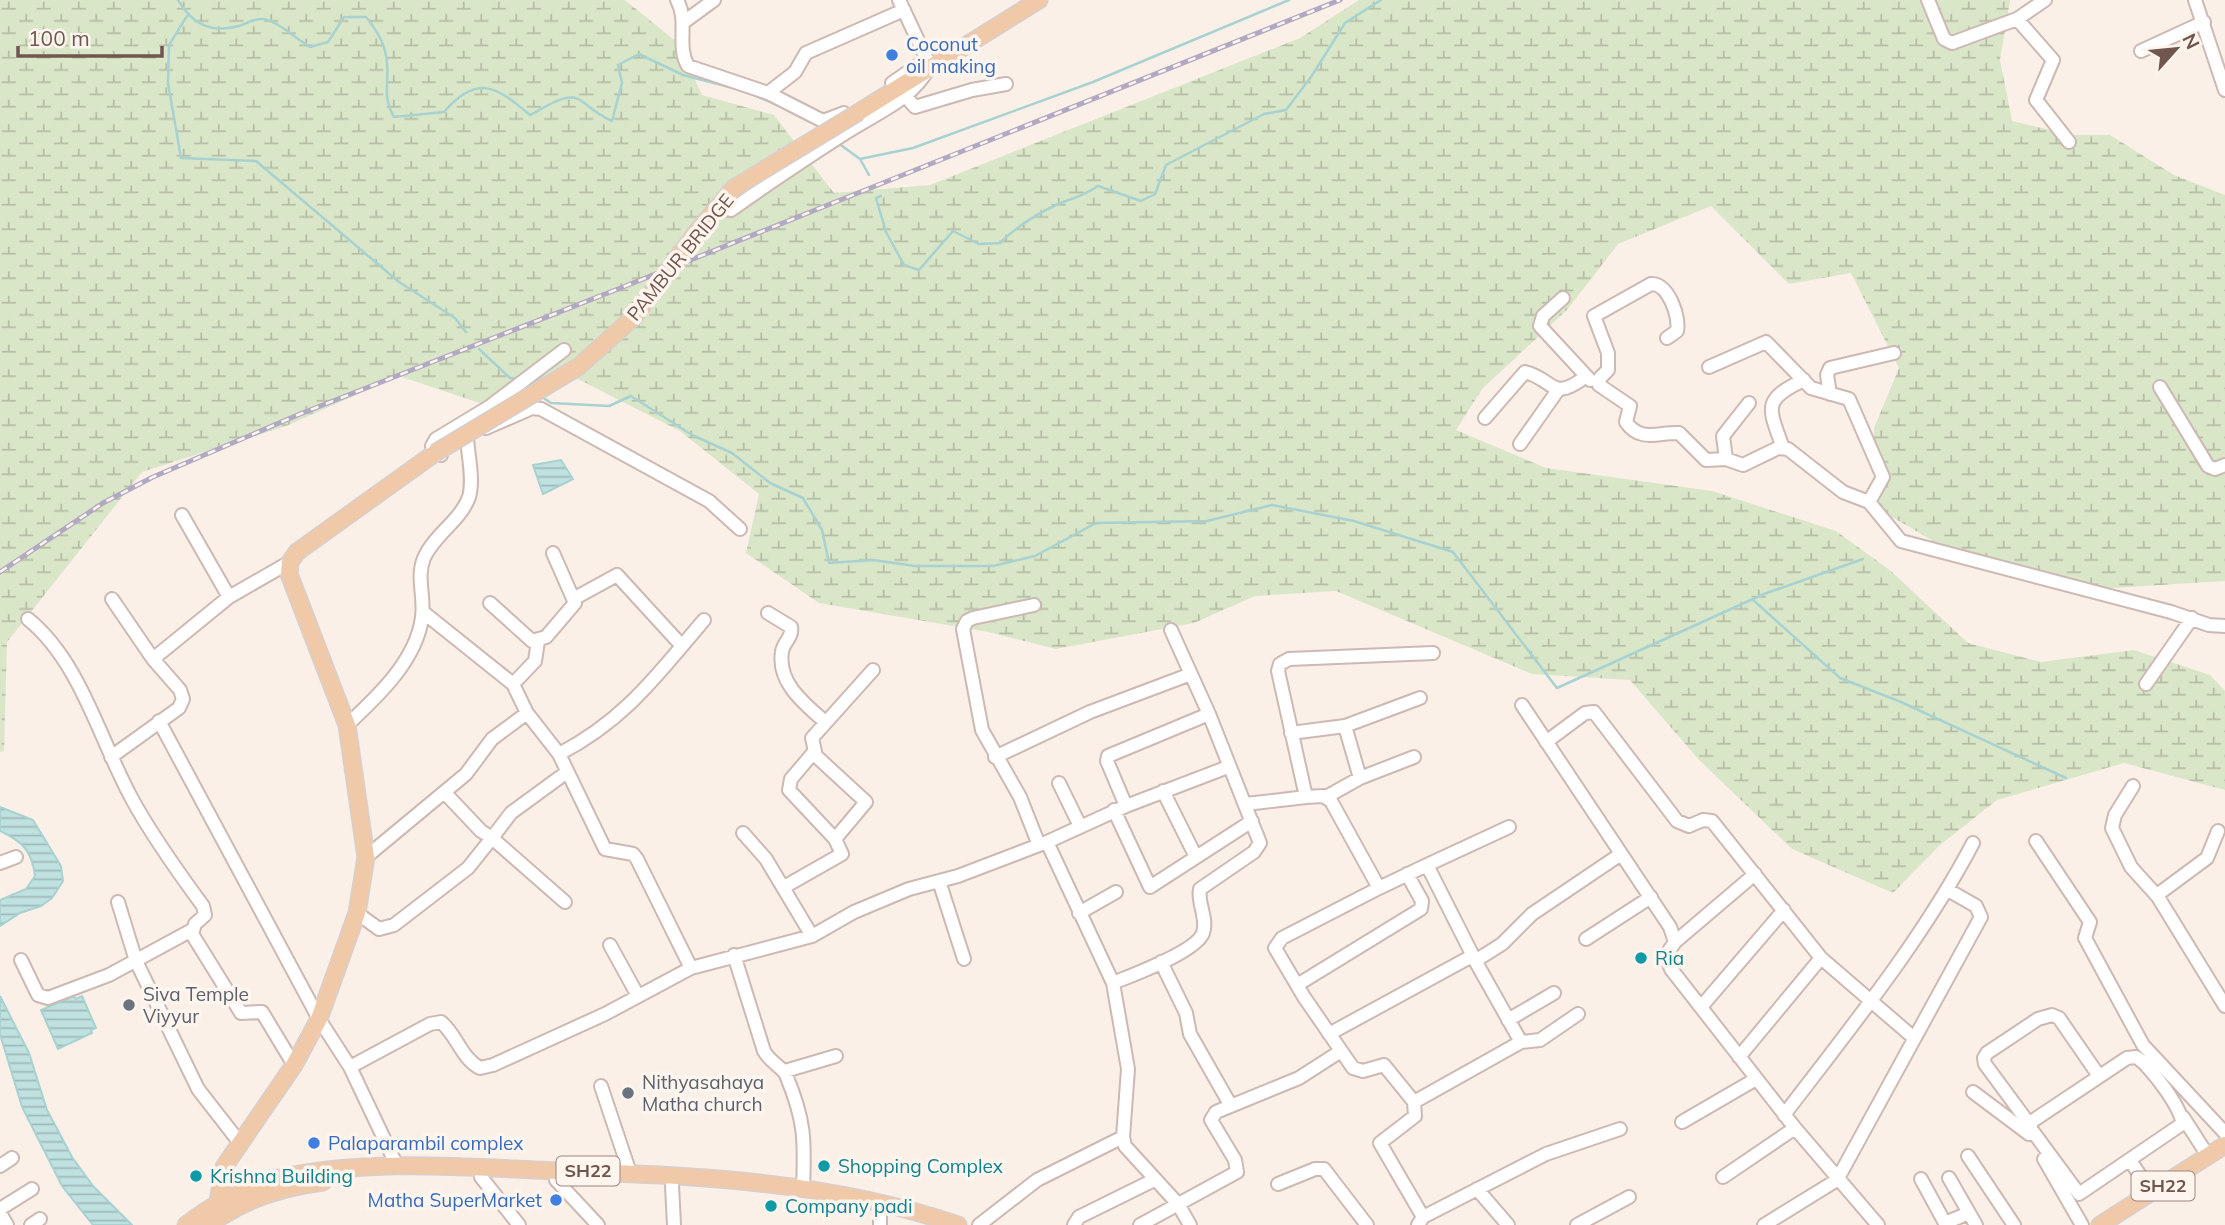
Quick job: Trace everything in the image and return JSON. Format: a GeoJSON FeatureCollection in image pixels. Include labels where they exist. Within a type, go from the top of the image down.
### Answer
{"type":"FeatureCollection","features":[{"type":"Feature","properties":{"kind":"main road","name":"PAMBUR BRIDGE"},"geometry":{"type":"LineString","coordinates":[[290,562],[297,552],[435,453],[578,367],[635,316],[695,234],[734,188],[859,112],[928,63],[1039,0]]}},
{"type":"Feature","properties":{"kind":"main road"},"geometry":{"type":"LineString","coordinates":[[222,1208],[225,1167],[294,1065],[319,1019],[357,913],[366,857],[346,725],[289,574],[290,562]]}},
{"type":"Feature","properties":{"kind":"main road","name":"SH22"},"geometry":{"type":"LineString","coordinates":[[2100,1225],[2225,1145]]}},
{"type":"Feature","properties":{"kind":"main road","name":"SH22"},"geometry":{"type":"LineString","coordinates":[[186,1225],[279,1178],[397,1166],[720,1177],[803,1188],[927,1225]]}},
{"type":"Feature","properties":{"kind":"main road","name":"SH22"},"geometry":{"type":"LineString","coordinates":[[209,1225],[222,1208],[281,1190],[322,1182],[390,1176],[672,1185],[769,1193],[958,1225]]}},
{"type":"Feature","properties":{"kind":"street"},"geometry":{"type":"LineString","coordinates":[[677,0],[684,22],[683,49],[688,65],[768,93],[828,121],[928,63]]}},
{"type":"Feature","properties":{"kind":"street"},"geometry":{"type":"LineString","coordinates":[[684,22],[713,0]]}},
{"type":"Feature","properties":{"kind":"street"},"geometry":{"type":"LineString","coordinates":[[1928,0],[1948,43],[2017,19],[2045,0]]}},
{"type":"Feature","properties":{"kind":"street"},"geometry":{"type":"LineString","coordinates":[[2195,0],[2225,90]]}},
{"type":"Feature","properties":{"kind":"street"},"geometry":{"type":"LineString","coordinates":[[731,210],[844,134],[906,97],[922,82],[928,63],[901,5],[806,52],[795,72],[768,93]]}},
{"type":"Feature","properties":{"kind":"street"},"geometry":{"type":"LineString","coordinates":[[2017,19],[2053,60],[2036,100],[2069,142]]}},
{"type":"Feature","properties":{"kind":"street"},"geometry":{"type":"LineString","coordinates":[[2141,51],[2204,22]]}},
{"type":"Feature","properties":{"kind":"street"},"geometry":{"type":"LineString","coordinates":[[906,97],[915,107],[972,90],[1006,84]]}},
{"type":"Feature","properties":{"kind":"street"},"geometry":{"type":"LineString","coordinates":[[1599,385],[1600,378],[1608,370],[1609,359],[1595,321],[1597,312],[1651,284],[1657,284],[1665,289],[1678,325],[1677,331],[1667,338]]}},
{"type":"Feature","properties":{"kind":"street"},"geometry":{"type":"LineString","coordinates":[[1563,298],[1542,316],[1540,326],[1585,377],[1630,406],[1626,418],[1633,430],[1654,436],[1679,433],[1706,460],[1726,459],[1743,466],[1783,448],[1797,453],[1843,492],[1869,502],[1901,541],[2192,618],[2209,625],[2225,626]]}},
{"type":"Feature","properties":{"kind":"street"},"geometry":{"type":"LineString","coordinates":[[1709,367],[1766,342],[1815,391],[1852,402],[1883,477],[1869,502]]}},
{"type":"Feature","properties":{"kind":"street"},"geometry":{"type":"LineString","coordinates":[[564,350],[489,407],[436,439],[432,446],[435,453],[444,454],[467,438],[533,408],[541,409],[709,501],[740,529]]}},
{"type":"Feature","properties":{"kind":"street"},"geometry":{"type":"LineString","coordinates":[[1829,394],[1830,368],[1894,353]]}},
{"type":"Feature","properties":{"kind":"street"},"geometry":{"type":"LineString","coordinates":[[1485,418],[1525,372],[1558,390],[1570,388],[1585,377]]}},
{"type":"Feature","properties":{"kind":"street"},"geometry":{"type":"LineString","coordinates":[[1783,448],[1773,418],[1773,401],[1778,393],[1804,380]]}},
{"type":"Feature","properties":{"kind":"street"},"geometry":{"type":"LineString","coordinates":[[2160,387],[2208,466],[2216,469],[2225,465]]}},
{"type":"Feature","properties":{"kind":"street"},"geometry":{"type":"LineString","coordinates":[[1520,444],[1558,390]]}},
{"type":"Feature","properties":{"kind":"street"},"geometry":{"type":"LineString","coordinates":[[1726,459],[1723,436],[1749,404]]}},
{"type":"Feature","properties":{"kind":"street"},"geometry":{"type":"LineString","coordinates":[[346,725],[371,703],[400,668],[420,633],[423,612],[420,571],[424,558],[468,499],[467,438]]}},
{"type":"Feature","properties":{"kind":"street"},"geometry":{"type":"LineString","coordinates":[[182,516],[229,597]]}},
{"type":"Feature","properties":{"kind":"street"},"geometry":{"type":"LineString","coordinates":[[554,552],[575,598]]}},
{"type":"Feature","properties":{"kind":"street"},"geometry":{"type":"LineString","coordinates":[[153,659],[229,597],[290,562]]}},
{"type":"Feature","properties":{"kind":"street"},"geometry":{"type":"LineString","coordinates":[[513,684],[535,661],[538,641],[569,612],[575,598],[617,575],[682,646]]}},
{"type":"Feature","properties":{"kind":"street"},"geometry":{"type":"LineString","coordinates":[[111,757],[179,708],[183,699],[180,690],[153,659],[112,599]]}},
{"type":"Feature","properties":{"kind":"street"},"geometry":{"type":"LineString","coordinates":[[490,603],[527,638],[538,641]]}},
{"type":"Feature","properties":{"kind":"street"},"geometry":{"type":"LineString","coordinates":[[1034,605],[973,618],[967,621],[963,629],[982,730],[1020,797],[1113,984],[1128,1069],[1123,1137],[1130,1155],[1178,1204],[1190,1225]]}},
{"type":"Feature","properties":{"kind":"street"},"geometry":{"type":"LineString","coordinates":[[423,612],[513,684],[527,713],[559,754],[605,849],[633,854],[637,859],[691,968]]}},
{"type":"Feature","properties":{"kind":"street"},"geometry":{"type":"LineString","coordinates":[[768,612],[789,624],[792,630],[782,654],[788,684],[825,722]]}},
{"type":"Feature","properties":{"kind":"street"},"geometry":{"type":"LineString","coordinates":[[2146,684],[2192,618]]}},
{"type":"Feature","properties":{"kind":"street"},"geometry":{"type":"LineString","coordinates":[[21,960],[38,995],[43,998],[85,986],[136,961],[192,930],[205,912],[132,799],[82,693],[42,630],[28,619]]}},
{"type":"Feature","properties":{"kind":"street"},"geometry":{"type":"LineString","coordinates":[[559,754],[596,735],[634,703],[704,620]]}},
{"type":"Feature","properties":{"kind":"street"},"geometry":{"type":"LineString","coordinates":[[1113,984],[1161,962],[1200,937],[1204,927],[1200,889],[1258,848],[1260,843],[1209,713],[1171,630]]}},
{"type":"Feature","properties":{"kind":"street"},"geometry":{"type":"LineString","coordinates":[[1306,797],[1278,671],[1283,661],[1321,656],[1433,653]]}},
{"type":"Feature","properties":{"kind":"street"},"geometry":{"type":"LineString","coordinates":[[835,839],[863,809],[866,802],[814,752],[812,738],[873,670]]}},
{"type":"Feature","properties":{"kind":"street"},"geometry":{"type":"LineString","coordinates":[[995,757],[1090,712],[1191,674]]}},
{"type":"Feature","properties":{"kind":"street"},"geometry":{"type":"LineString","coordinates":[[1291,733],[1345,726],[1420,698]]}},
{"type":"Feature","properties":{"kind":"street"},"geometry":{"type":"LineString","coordinates":[[1522,705],[1651,897],[1670,927],[1675,942]]}},
{"type":"Feature","properties":{"kind":"street"},"geometry":{"type":"LineString","coordinates":[[1546,742],[1585,713],[1594,712],[1677,821],[1689,825],[1703,820],[1712,821],[1821,958],[1914,1038]]}},
{"type":"Feature","properties":{"kind":"street"},"geometry":{"type":"LineString","coordinates":[[366,857],[445,793],[466,774],[492,739],[527,713]]}},
{"type":"Feature","properties":{"kind":"street"},"geometry":{"type":"LineString","coordinates":[[1209,713],[1108,756],[1120,808],[1149,886],[1252,821]]}},
{"type":"Feature","properties":{"kind":"street"},"geometry":{"type":"LineString","coordinates":[[159,721],[319,1019],[350,1067],[397,1166]]}},
{"type":"Feature","properties":{"kind":"street"},"geometry":{"type":"LineString","coordinates":[[1345,726],[1360,778]]}},
{"type":"Feature","properties":{"kind":"street"},"geometry":{"type":"LineString","coordinates":[[784,887],[840,857],[842,850],[789,790],[791,779],[814,752]]}},
{"type":"Feature","properties":{"kind":"street"},"geometry":{"type":"LineString","coordinates":[[1246,804],[1326,797],[1360,778],[1415,757]]}},
{"type":"Feature","properties":{"kind":"street"},"geometry":{"type":"LineString","coordinates":[[350,1067],[430,1024],[441,1022],[470,1063],[480,1068],[493,1065],[691,968],[812,936],[854,912],[909,889],[1043,844],[1120,808],[1228,767]]}},
{"type":"Feature","properties":{"kind":"street"},"geometry":{"type":"LineString","coordinates":[[357,913],[379,929],[394,925],[468,868],[511,813],[567,772]]}},
{"type":"Feature","properties":{"kind":"street"},"geometry":{"type":"LineString","coordinates":[[1059,783],[1080,826]]}},
{"type":"Feature","properties":{"kind":"street"},"geometry":{"type":"LineString","coordinates":[[2133,786],[2115,815],[2112,828],[2131,867],[2157,895],[2221,992],[2225,1006]]}},
{"type":"Feature","properties":{"kind":"street"},"geometry":{"type":"LineString","coordinates":[[1163,791],[1196,857]]}},
{"type":"Feature","properties":{"kind":"street"},"geometry":{"type":"LineString","coordinates":[[445,793],[481,831],[540,877],[565,902]]}},
{"type":"Feature","properties":{"kind":"street"},"geometry":{"type":"LineString","coordinates":[[1326,797],[1379,888]]}},
{"type":"Feature","properties":{"kind":"street"},"geometry":{"type":"LineString","coordinates":[[1508,827],[1379,888],[1277,943],[1278,954],[1329,1034],[1357,1071],[1380,1064],[1390,1069],[1414,1102],[1415,1116],[1380,1143],[1421,1221],[1476,1189],[1546,1154],[1620,1129]]}},
{"type":"Feature","properties":{"kind":"street"},"geometry":{"type":"LineString","coordinates":[[2157,895],[2207,858],[2218,831]]}},
{"type":"Feature","properties":{"kind":"street"},"geometry":{"type":"LineString","coordinates":[[743,833],[784,887],[812,936]]}},
{"type":"Feature","properties":{"kind":"street"},"geometry":{"type":"LineString","coordinates":[[2036,841],[2090,922],[2085,938],[2143,1045],[2225,1133]]}},
{"type":"Feature","properties":{"kind":"street"},"geometry":{"type":"LineString","coordinates":[[1784,1115],[1870,1002],[1948,890],[1973,843]]}},
{"type":"Feature","properties":{"kind":"street"},"geometry":{"type":"LineString","coordinates":[[1329,1034],[1502,944],[1532,914],[1621,854]]}},
{"type":"Feature","properties":{"kind":"street"},"geometry":{"type":"LineString","coordinates":[[0,863],[16,857]]}},
{"type":"Feature","properties":{"kind":"street"},"geometry":{"type":"LineString","coordinates":[[1427,865],[1474,958],[1521,1042]]}},
{"type":"Feature","properties":{"kind":"street"},"geometry":{"type":"LineString","coordinates":[[1297,985],[1421,909],[1422,901],[1407,874]]}},
{"type":"Feature","properties":{"kind":"street"},"geometry":{"type":"LineString","coordinates":[[1755,874],[1675,942],[1666,955],[1667,961],[1795,1129],[1878,1225]]}},
{"type":"Feature","properties":{"kind":"street"},"geometry":{"type":"LineString","coordinates":[[939,881],[964,959]]}},
{"type":"Feature","properties":{"kind":"street"},"geometry":{"type":"LineString","coordinates":[[1765,1225],[1837,1180],[1982,917],[1976,906],[1948,890]]}},
{"type":"Feature","properties":{"kind":"street"},"geometry":{"type":"LineString","coordinates":[[1079,913],[1116,892]]}},
{"type":"Feature","properties":{"kind":"street"},"geometry":{"type":"LineString","coordinates":[[1586,939],[1651,897]]}},
{"type":"Feature","properties":{"kind":"street"},"geometry":{"type":"LineString","coordinates":[[118,902],[136,961],[198,1088],[240,1143]]}},
{"type":"Feature","properties":{"kind":"street"},"geometry":{"type":"LineString","coordinates":[[1701,1007],[1784,910]]}},
{"type":"Feature","properties":{"kind":"street"},"geometry":{"type":"LineString","coordinates":[[192,930],[236,1010],[245,1014],[262,1012],[294,1065]]}},
{"type":"Feature","properties":{"kind":"street"},"geometry":{"type":"LineString","coordinates":[[610,945],[638,996]]}},
{"type":"Feature","properties":{"kind":"street"},"geometry":{"type":"LineString","coordinates":[[734,955],[764,1051],[769,1061],[785,1071],[801,1111],[806,1136],[803,1188]]}},
{"type":"Feature","properties":{"kind":"street"},"geometry":{"type":"LineString","coordinates":[[1739,1057],[1821,958]]}},
{"type":"Feature","properties":{"kind":"street"},"geometry":{"type":"LineString","coordinates":[[1161,962],[1186,1013],[1191,1034],[1231,1106]]}},
{"type":"Feature","properties":{"kind":"street"},"geometry":{"type":"LineString","coordinates":[[1508,1020],[1554,993]]}},
{"type":"Feature","properties":{"kind":"street"},"geometry":{"type":"LineString","coordinates":[[1414,1102],[1521,1042],[1540,1040],[1578,1014]]}},
{"type":"Feature","properties":{"kind":"street"},"geometry":{"type":"LineString","coordinates":[[2099,1076],[2059,1018],[2052,1015],[2038,1019],[1987,1053],[1984,1058],[1985,1064],[2080,1194],[2179,1128],[2183,1117]]}},
{"type":"Feature","properties":{"kind":"street"},"geometry":{"type":"LineString","coordinates":[[1139,1225],[1237,1172],[1235,1160],[1211,1121],[1216,1112],[1299,1077],[1341,1051]]}},
{"type":"Feature","properties":{"kind":"street"},"geometry":{"type":"LineString","coordinates":[[785,1071],[836,1056]]}},
{"type":"Feature","properties":{"kind":"street"},"geometry":{"type":"LineString","coordinates":[[2030,1125],[2127,1058],[2136,1057],[2146,1064],[2208,1156]]}},
{"type":"Feature","properties":{"kind":"street"},"geometry":{"type":"LineString","coordinates":[[1682,1122],[1756,1079]]}},
{"type":"Feature","properties":{"kind":"street"},"geometry":{"type":"LineString","coordinates":[[601,1086],[630,1173]]}},
{"type":"Feature","properties":{"kind":"street"},"geometry":{"type":"LineString","coordinates":[[1973,1092],[2017,1122],[2028,1134],[2082,1225]]}},
{"type":"Feature","properties":{"kind":"street"},"geometry":{"type":"LineString","coordinates":[[1723,1177],[1795,1129]]}},
{"type":"Feature","properties":{"kind":"street"},"geometry":{"type":"LineString","coordinates":[[979,1225],[1037,1180],[1123,1137]]}},
{"type":"Feature","properties":{"kind":"street"},"geometry":{"type":"LineString","coordinates":[[1968,1156],[2014,1225]]}},
{"type":"Feature","properties":{"kind":"street"},"geometry":{"type":"LineString","coordinates":[[0,1166],[12,1158]]}},
{"type":"Feature","properties":{"kind":"street"},"geometry":{"type":"LineString","coordinates":[[2131,1162],[2152,1193]]}},
{"type":"Feature","properties":{"kind":"street"},"geometry":{"type":"LineString","coordinates":[[1278,1184],[1315,1169],[1324,1169],[1367,1225]]}},
{"type":"Feature","properties":{"kind":"street"},"geometry":{"type":"LineString","coordinates":[[481,1177],[519,1225]]}},
{"type":"Feature","properties":{"kind":"street"},"geometry":{"type":"LineString","coordinates":[[1949,1178],[1976,1225]]}},
{"type":"Feature","properties":{"kind":"street"},"geometry":{"type":"LineString","coordinates":[[1921,1179],[1945,1223],[1969,1213]]}},
{"type":"Feature","properties":{"kind":"street"},"geometry":{"type":"LineString","coordinates":[[556,1180],[598,1225]]}},
{"type":"Feature","properties":{"kind":"street"},"geometry":{"type":"LineString","coordinates":[[1074,1225],[1079,1217],[1154,1180]]}},
{"type":"Feature","properties":{"kind":"street"},"geometry":{"type":"LineString","coordinates":[[672,1185],[674,1225]]}},
{"type":"Feature","properties":{"kind":"street"},"geometry":{"type":"LineString","coordinates":[[7,1225],[0,1211],[32,1189]]}},
{"type":"Feature","properties":{"kind":"street"},"geometry":{"type":"LineString","coordinates":[[1476,1189],[1508,1225]]}},
{"type":"Feature","properties":{"kind":"street"},"geometry":{"type":"LineString","coordinates":[[1577,1225],[1629,1197]]}},
{"type":"Feature","properties":{"kind":"green space"},"geometry":{"type":"Polygon","coordinates":[[[0,0],[625,0],[678,43],[702,95],[774,115],[834,193],[930,185],[1300,38],[1359,0],[2010,0],[2000,60],[2012,121],[2071,135],[2110,135],[2174,175],[2225,195],[2225,581],[2080,590],[1981,569],[1875,507],[1874,428],[1899,368],[1851,273],[1789,284],[1711,206],[1618,244],[1567,310],[1482,389],[1456,430],[1546,468],[1712,491],[1836,531],[1891,571],[1968,643],[2041,662],[2134,650],[2210,675],[2225,691],[2225,790],[2124,763],[1997,800],[1940,845],[1893,893],[1792,849],[1699,760],[1630,680],[1532,674],[1336,591],[1255,596],[1194,623],[1056,649],[988,632],[819,603],[746,553],[759,494],[680,431],[572,376],[512,414],[399,376],[286,426],[142,472],[7,642],[4,751],[0,752],[0,0]]]}},
{"type":"Feature","properties":{"kind":"water"},"geometry":{"type":"Polygon","coordinates":[[[561,460],[573,479],[543,494],[533,465],[561,460]]]}},
{"type":"Feature","properties":{"kind":"water"},"geometry":{"type":"Polygon","coordinates":[[[0,807],[33,820],[61,866],[63,881],[52,898],[41,906],[20,913],[0,926],[0,900],[26,889],[35,876],[32,860],[25,848],[0,831],[0,807]]]}},
{"type":"Feature","properties":{"kind":"water"},"geometry":{"type":"Polygon","coordinates":[[[0,996],[29,1053],[47,1110],[72,1157],[93,1186],[132,1225],[93,1225],[62,1186],[22,1107],[0,1034],[0,996]]]}},
{"type":"Feature","properties":{"kind":"water"},"geometry":{"type":"Polygon","coordinates":[[[74,996],[76,999],[82,996],[96,1028],[91,1030],[92,1033],[58,1049],[41,1010],[74,996]]]}},
{"type":"Feature","properties":{"kind":"waterway"},"geometry":{"type":"LineString","coordinates":[[178,0],[190,16],[205,26],[222,29],[255,20],[269,20],[310,47],[328,42],[344,17],[366,17],[385,50],[387,96],[394,117],[444,112],[467,92],[487,88],[507,97],[530,115],[556,101],[570,98],[583,102],[612,121],[622,83],[618,65],[639,54],[683,75],[737,89]]}},
{"type":"Feature","properties":{"kind":"waterway"},"geometry":{"type":"LineString","coordinates":[[860,159],[913,148],[1093,82],[1289,0]]}},
{"type":"Feature","properties":{"kind":"waterway"},"geometry":{"type":"LineString","coordinates":[[881,196],[876,198],[886,232],[904,265],[919,270],[953,231],[979,244],[1000,243],[1041,213],[1098,186],[1141,201],[1155,194],[1166,165],[1264,114],[1286,110],[1311,77],[1345,23],[1381,0]]}},
{"type":"Feature","properties":{"kind":"waterway"},"geometry":{"type":"LineString","coordinates":[[187,16],[169,45],[168,83],[181,158],[256,161],[399,282],[455,318],[466,332]]}},
{"type":"Feature","properties":{"kind":"waterway"},"geometry":{"type":"LineString","coordinates":[[747,92],[789,110]]}},
{"type":"Feature","properties":{"kind":"waterway"},"geometry":{"type":"LineString","coordinates":[[838,143],[860,159],[869,175]]}},
{"type":"Feature","properties":{"kind":"waterway"},"geometry":{"type":"LineString","coordinates":[[479,349],[510,378],[517,379]]}},
{"type":"Feature","properties":{"kind":"waterway"},"geometry":{"type":"LineString","coordinates":[[542,397],[551,403],[609,406],[631,396],[692,435],[732,453],[770,483],[803,498],[822,530],[829,563],[873,560],[915,566],[993,566],[1035,556],[1096,523],[1207,521],[1272,505],[1354,521],[1453,552],[1557,688],[1764,594],[1863,559]]}},
{"type":"Feature","properties":{"kind":"waterway"},"geometry":{"type":"LineString","coordinates":[[1752,599],[1840,678],[1901,702],[2066,778]]}},
{"type":"Feature","properties":{"kind":"railway"},"geometry":{"type":"LineString","coordinates":[[0,572],[103,503],[153,477],[300,414],[1340,0]]}},
{"type":"Feature","properties":{"kind":"place","name":"Coconut oil making"},"geometry":{"type":"Point","coordinates":[892,55]}},
{"type":"Feature","properties":{"kind":"place","name":"Ria"},"geometry":{"type":"Point","coordinates":[1641,958]}},
{"type":"Feature","properties":{"kind":"place","name":"Siva Temple Viyyur"},"geometry":{"type":"Point","coordinates":[129,1005]}},
{"type":"Feature","properties":{"kind":"place","name":"Nithyasahaya Matha church"},"geometry":{"type":"Point","coordinates":[628,1093]}},
{"type":"Feature","properties":{"kind":"place","name":"Palaparambil complex"},"geometry":{"type":"Point","coordinates":[314,1143]}},
{"type":"Feature","properties":{"kind":"place","name":"Shopping Complex"},"geometry":{"type":"Point","coordinates":[824,1166]}},
{"type":"Feature","properties":{"kind":"place","name":"Krishna Building"},"geometry":{"type":"Point","coordinates":[196,1176]}},
{"type":"Feature","properties":{"kind":"place","name":"Matha SuperMarket"},"geometry":{"type":"Point","coordinates":[556,1200]}},
{"type":"Feature","properties":{"kind":"place","name":"Company padi"},"geometry":{"type":"Point","coordinates":[771,1206]}}]}
